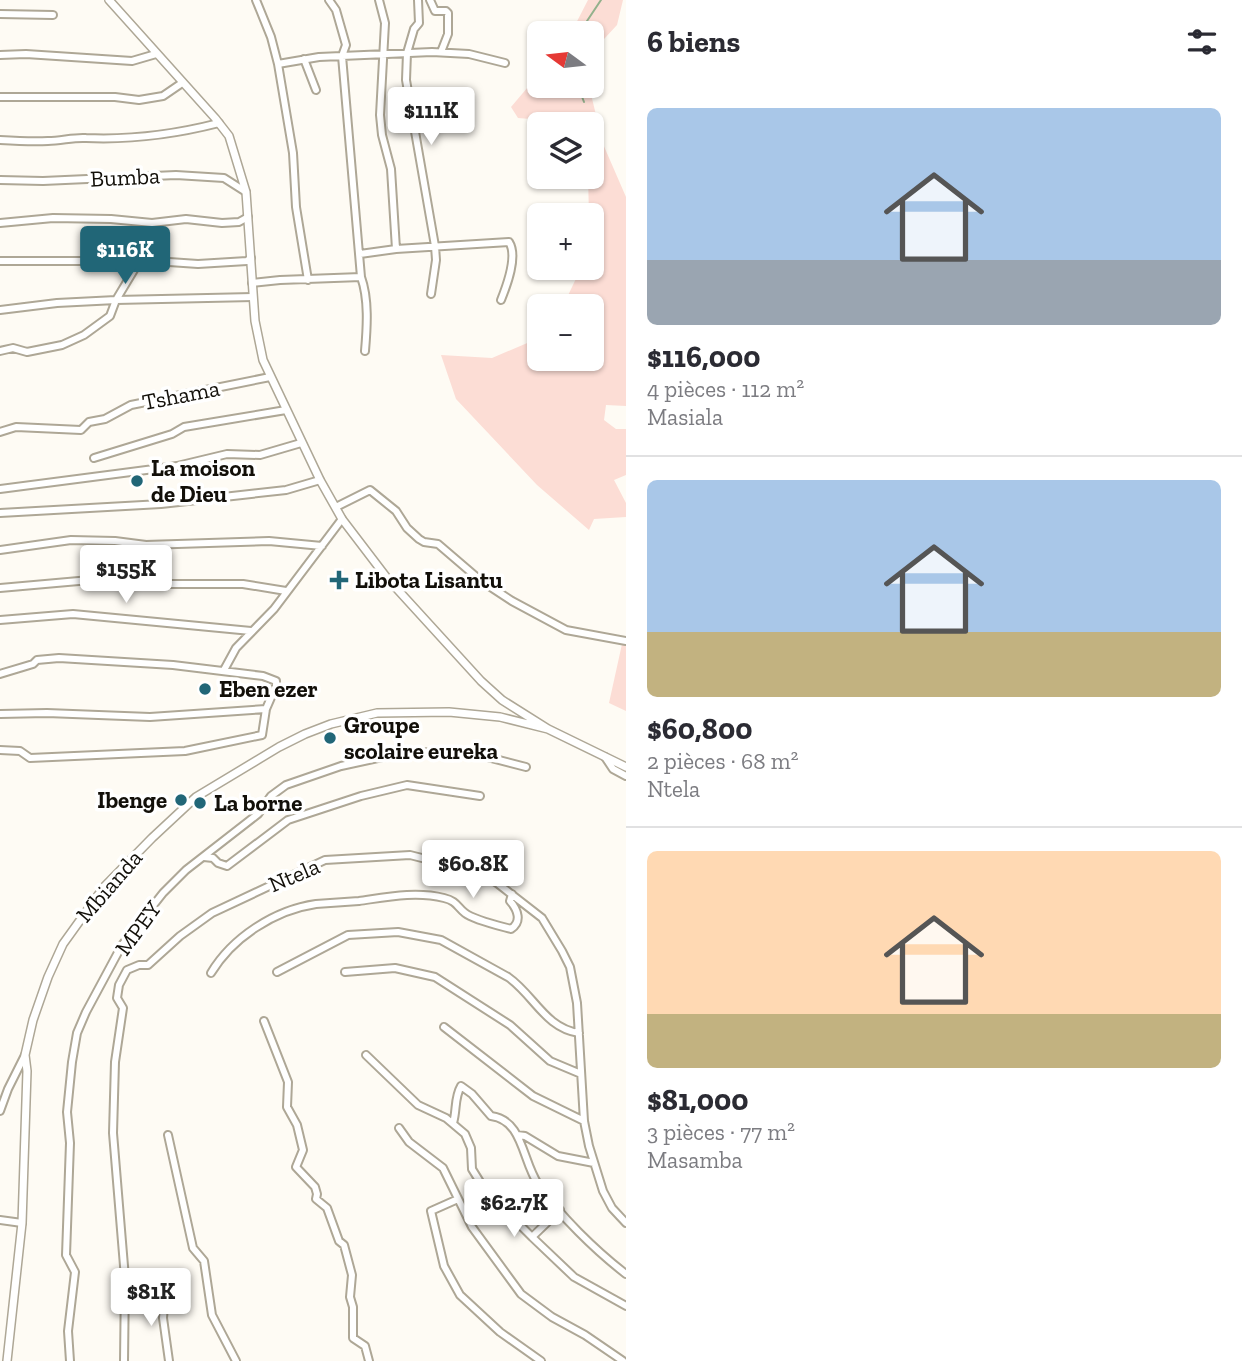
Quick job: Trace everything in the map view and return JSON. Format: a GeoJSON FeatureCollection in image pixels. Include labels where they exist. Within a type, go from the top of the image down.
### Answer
{"type":"FeatureCollection","features":[{"type":"Feature","properties":{"kind":"street"},"geometry":{"type":"LineString","coordinates":[[109,0],[229,136],[246,192],[253,297],[258,341],[264,363],[301,443],[342,519],[387,578],[452,652],[502,700],[548,729],[626,767]]}},
{"type":"Feature","properties":{"kind":"street"},"geometry":{"type":"LineString","coordinates":[[256,0],[271,37],[278,64],[293,153],[296,207],[308,280]]}},
{"type":"Feature","properties":{"kind":"street"},"geometry":{"type":"LineString","coordinates":[[329,0],[336,10],[346,45],[342,57],[361,277],[364,286],[365,351]]}},
{"type":"Feature","properties":{"kind":"street"},"geometry":{"type":"LineString","coordinates":[[379,0],[385,23],[380,115],[391,169],[396,249]]}},
{"type":"Feature","properties":{"kind":"street"},"geometry":{"type":"LineString","coordinates":[[418,0],[419,23],[414,29],[407,52],[407,92],[435,246],[436,260],[431,294]]}},
{"type":"Feature","properties":{"kind":"street"},"geometry":{"type":"LineString","coordinates":[[430,0],[435,11],[448,13],[448,34],[441,52]]}},
{"type":"Feature","properties":{"kind":"street"},"geometry":{"type":"LineString","coordinates":[[0,14],[52,15]]}},
{"type":"Feature","properties":{"kind":"street"},"geometry":{"type":"LineString","coordinates":[[278,64],[304,59],[407,52],[468,54],[505,63]]}},
{"type":"Feature","properties":{"kind":"street"},"geometry":{"type":"LineString","coordinates":[[0,55],[26,54],[132,61],[156,54]]}},
{"type":"Feature","properties":{"kind":"street"},"geometry":{"type":"LineString","coordinates":[[304,59],[316,90]]}},
{"type":"Feature","properties":{"kind":"street"},"geometry":{"type":"LineString","coordinates":[[0,97],[116,96],[139,100],[163,96],[183,83]]}},
{"type":"Feature","properties":{"kind":"street"},"geometry":{"type":"LineString","coordinates":[[0,140],[106,139],[180,133],[219,123]]}},
{"type":"Feature","properties":{"kind":"street","name":"Bumba"},"geometry":{"type":"LineString","coordinates":[[0,180],[43,181],[176,175],[224,178],[246,192]]}},
{"type":"Feature","properties":{"kind":"street"},"geometry":{"type":"LineString","coordinates":[[0,223],[53,218],[152,223],[186,219],[222,223],[239,222],[248,217]]}},
{"type":"Feature","properties":{"kind":"street"},"geometry":{"type":"LineString","coordinates":[[360,254],[435,246],[511,243],[510,267],[501,300]]}},
{"type":"Feature","properties":{"kind":"street"},"geometry":{"type":"LineString","coordinates":[[0,261],[104,261],[116,264],[140,260],[198,264],[247,261],[251,258]]}},
{"type":"Feature","properties":{"kind":"street"},"geometry":{"type":"LineString","coordinates":[[0,351],[13,348],[27,352],[62,345],[83,335],[110,316],[116,300],[140,260]]}},
{"type":"Feature","properties":{"kind":"street"},"geometry":{"type":"LineString","coordinates":[[252,283],[361,277]]}},
{"type":"Feature","properties":{"kind":"street"},"geometry":{"type":"LineString","coordinates":[[0,310],[57,303],[253,297]]}},
{"type":"Feature","properties":{"kind":"street","name":"Tshama"},"geometry":{"type":"LineString","coordinates":[[0,432],[16,427],[81,430],[89,422],[104,420],[131,405],[270,377]]}},
{"type":"Feature","properties":{"kind":"street"},"geometry":{"type":"LineString","coordinates":[[94,458],[172,434],[184,427],[286,410]]}},
{"type":"Feature","properties":{"kind":"street"},"geometry":{"type":"LineString","coordinates":[[0,489],[178,466],[227,454],[260,455],[301,443]]}},
{"type":"Feature","properties":{"kind":"street"},"geometry":{"type":"LineString","coordinates":[[0,513],[160,504],[286,490],[320,480]]}},
{"type":"Feature","properties":{"kind":"street"},"geometry":{"type":"LineString","coordinates":[[336,507],[370,490],[396,510],[407,528],[419,539],[438,544],[481,581],[522,607],[566,629],[626,641]]}},
{"type":"Feature","properties":{"kind":"street"},"geometry":{"type":"LineString","coordinates":[[224,670],[236,648],[268,616],[342,519]]}},
{"type":"Feature","properties":{"kind":"street"},"geometry":{"type":"LineString","coordinates":[[0,550],[71,540],[146,545],[269,541],[322,546]]}},
{"type":"Feature","properties":{"kind":"street"},"geometry":{"type":"LineString","coordinates":[[0,588],[90,580],[243,584],[286,591]]}},
{"type":"Feature","properties":{"kind":"street"},"geometry":{"type":"LineString","coordinates":[[0,620],[73,614],[251,631]]}},
{"type":"Feature","properties":{"kind":"street"},"geometry":{"type":"LineString","coordinates":[[0,674],[33,664],[37,660],[60,658],[224,670],[263,676],[276,681],[266,709],[262,735],[194,750],[30,758],[20,751],[0,750]]}},
{"type":"Feature","properties":{"kind":"street"},"geometry":{"type":"LineString","coordinates":[[0,714],[47,712],[150,717],[266,709]]}},
{"type":"Feature","properties":{"kind":"street","name":"Mbianda"},"geometry":{"type":"LineString","coordinates":[[7,1361],[22,1223],[27,1071],[25,1055],[33,1020],[63,944],[122,868],[196,797],[305,734],[331,724],[377,713],[449,712],[500,717],[548,729]]}},
{"type":"Feature","properties":{"kind":"street","name":"MPEY"},"geometry":{"type":"LineString","coordinates":[[70,1361],[68,1331],[75,1272],[66,1255],[70,1143],[67,1125],[72,1062],[77,1033],[122,945],[163,893],[186,870],[258,814],[271,796],[286,785],[341,766],[395,753],[472,752],[526,767]]}},
{"type":"Feature","properties":{"kind":"street"},"geometry":{"type":"LineString","coordinates":[[605,757],[607,764],[626,776]]}},
{"type":"Feature","properties":{"kind":"street"},"geometry":{"type":"LineString","coordinates":[[204,857],[213,858],[227,866],[288,820],[406,785],[480,796]]}},
{"type":"Feature","properties":{"kind":"street","name":"Ntela"},"geometry":{"type":"LineString","coordinates":[[124,1361],[125,1278],[113,1122],[115,1062],[123,1008],[117,998],[119,985],[127,970],[148,965],[180,936],[223,906],[325,860],[410,855],[481,873],[541,918],[562,951],[574,983],[584,1122],[594,1163],[612,1208],[626,1223]]}},
{"type":"Feature","properties":{"kind":"street"},"geometry":{"type":"LineString","coordinates":[[211,973],[228,949],[278,914],[305,907],[389,896],[425,895],[449,899],[468,915],[511,929],[516,925],[518,916],[516,907],[510,901],[512,894]]}},
{"type":"Feature","properties":{"kind":"street"},"geometry":{"type":"LineString","coordinates":[[277,972],[348,935],[398,932],[423,936],[454,945],[508,977],[517,983],[552,1022],[568,1031],[579,1033]]}},
{"type":"Feature","properties":{"kind":"street"},"geometry":{"type":"LineString","coordinates":[[345,972],[395,968],[435,977],[510,1025],[550,1061],[582,1074]]}},
{"type":"Feature","properties":{"kind":"street"},"geometry":{"type":"LineString","coordinates":[[264,1021],[288,1082],[287,1107],[297,1125],[303,1150],[296,1167],[315,1186],[316,1199],[327,1208],[339,1241],[344,1245],[352,1275],[352,1338],[365,1346],[369,1361]]}},
{"type":"Feature","properties":{"kind":"street"},"geometry":{"type":"LineString","coordinates":[[444,1027],[533,1096],[584,1122]]}},
{"type":"Feature","properties":{"kind":"street"},"geometry":{"type":"LineString","coordinates":[[0,1111],[25,1055]]}},
{"type":"Feature","properties":{"kind":"street"},"geometry":{"type":"LineString","coordinates":[[366,1055],[418,1105],[453,1122],[469,1140],[472,1169],[485,1190],[532,1237],[574,1277],[626,1306]]}},
{"type":"Feature","properties":{"kind":"street"},"geometry":{"type":"LineString","coordinates":[[453,1122],[456,1095],[461,1086],[472,1094],[491,1116],[503,1117],[508,1121],[517,1135],[536,1182],[606,1259],[626,1274]]}},
{"type":"Feature","properties":{"kind":"street"},"geometry":{"type":"LineString","coordinates":[[399,1128],[409,1142],[443,1168],[472,1227],[521,1294],[552,1317],[624,1361]]}},
{"type":"Feature","properties":{"kind":"street"},"geometry":{"type":"LineString","coordinates":[[168,1135],[193,1248],[204,1261],[202,1265],[212,1315],[236,1361]]}},
{"type":"Feature","properties":{"kind":"street"},"geometry":{"type":"LineString","coordinates":[[517,1135],[525,1136],[558,1156],[594,1163]]}},
{"type":"Feature","properties":{"kind":"street"},"geometry":{"type":"LineString","coordinates":[[458,1199],[431,1211],[430,1215],[444,1266],[454,1287],[484,1318],[541,1361]]}},
{"type":"Feature","properties":{"kind":"street"},"geometry":{"type":"LineString","coordinates":[[532,1237],[560,1210]]}},
{"type":"Feature","properties":{"kind":"street"},"geometry":{"type":"LineString","coordinates":[[0,1220],[22,1223]]}},
{"type":"Feature","properties":{"kind":"street"},"geometry":{"type":"LineString","coordinates":[[165,1294],[163,1318],[169,1361]]}},
{"type":"Feature","properties":{"kind":"shaded area"},"geometry":{"type":"Polygon","coordinates":[[[588,0],[623,0],[617,25],[604,39],[604,21],[577,21],[588,0]]]}},
{"type":"Feature","properties":{"kind":"shaded area"},"geometry":{"type":"Polygon","coordinates":[[[527,88],[527,98],[592,98],[595,112],[527,112],[527,119],[518,118],[511,107],[527,88]]]}},
{"type":"Feature","properties":{"kind":"shaded area"},"geometry":{"type":"Polygon","coordinates":[[[604,146],[626,197],[626,406],[606,405],[604,420],[616,429],[626,429],[626,475],[614,480],[626,503],[626,517],[594,519],[589,530],[537,485],[456,399],[441,355],[492,358],[527,343],[527,371],[604,371],[604,294],[569,294],[575,280],[604,280],[604,203],[589,203],[588,189],[604,189],[604,146]]]}},
{"type":"Feature","properties":{"kind":"shaded area"},"geometry":{"type":"Polygon","coordinates":[[[622,644],[626,645],[626,711],[609,703],[622,644]]]}},
{"type":"Feature","properties":{"kind":"waterway"},"geometry":{"type":"LineString","coordinates":[[587,21],[601,0]]}},
{"type":"Feature","properties":{"kind":"waterway"},"geometry":{"type":"LineString","coordinates":[[582,98],[584,102]]}},
{"type":"Feature","properties":{"kind":"place","name":"La moison de Dieu"},"geometry":{"type":"Point","coordinates":[137,481]}},
{"type":"Feature","properties":{"kind":"place","name":"Libota Lisantu"},"geometry":{"type":"Point","coordinates":[339,580]}},
{"type":"Feature","properties":{"kind":"place","name":"Eben ezer"},"geometry":{"type":"Point","coordinates":[205,689]}},
{"type":"Feature","properties":{"kind":"place","name":"Groupe scolaire eureka"},"geometry":{"type":"Point","coordinates":[330,738]}},
{"type":"Feature","properties":{"kind":"place","name":"Ibenge"},"geometry":{"type":"Point","coordinates":[181,800]}},
{"type":"Feature","properties":{"kind":"place","name":"La borne"},"geometry":{"type":"Point","coordinates":[200,803]}}]}
